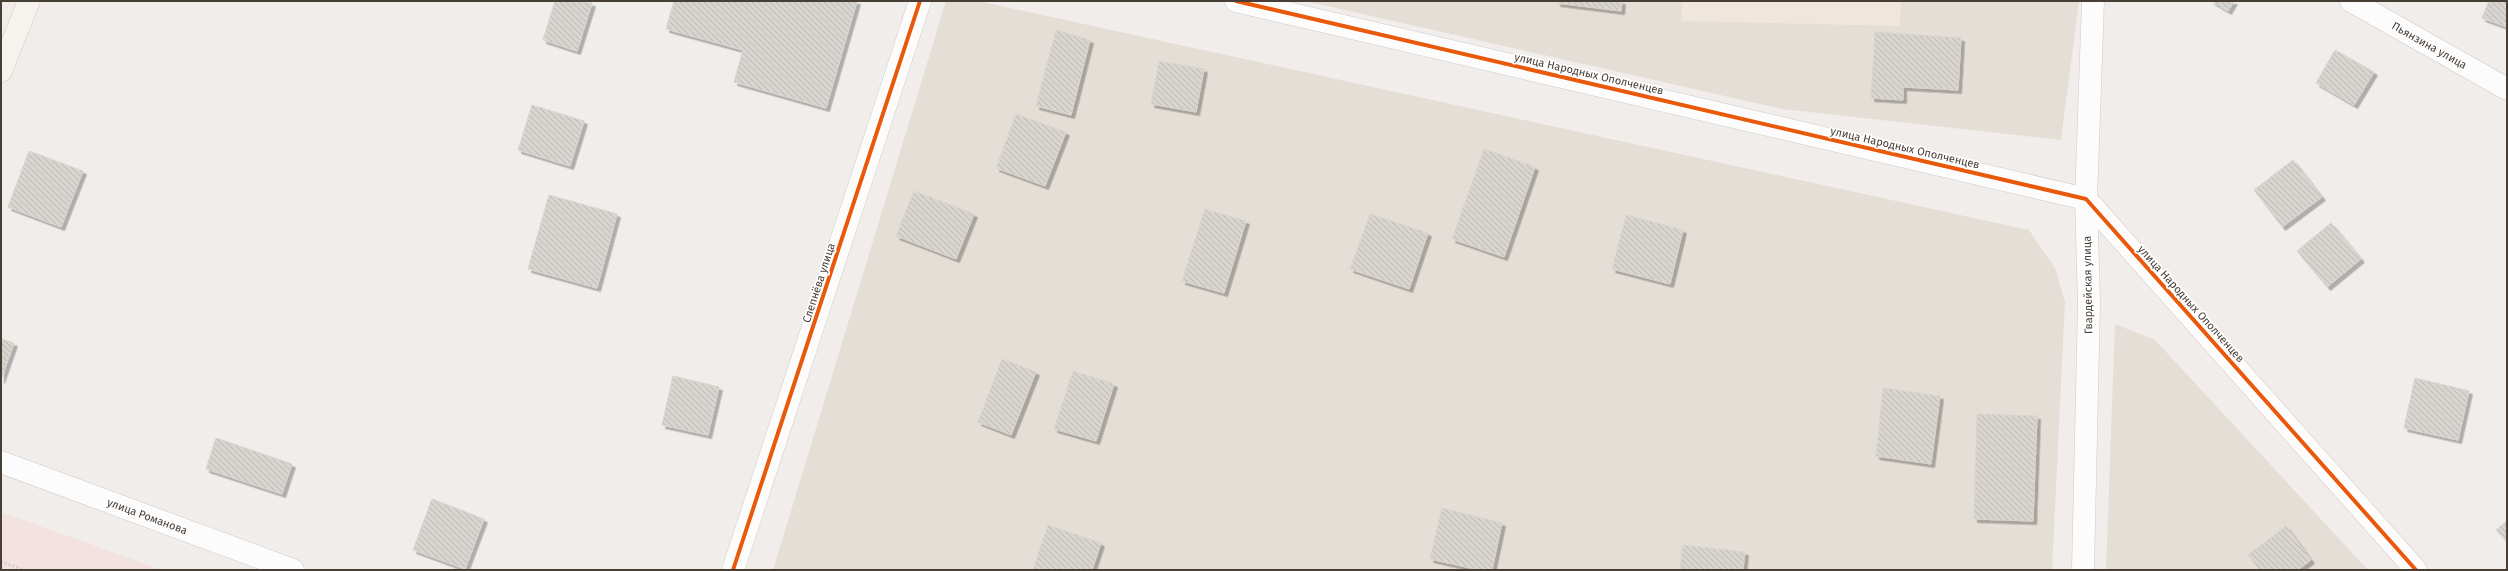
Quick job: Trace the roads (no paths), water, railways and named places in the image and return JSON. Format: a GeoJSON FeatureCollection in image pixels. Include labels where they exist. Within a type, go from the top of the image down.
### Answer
{"type":"FeatureCollection","features":[{"type":"Feature","properties":{"kind":"main road"},"geometry":{"type":"LineString","coordinates":[[1,71],[29,1]]}},
{"type":"Feature","properties":{"kind":"street","name":"Слепнёва улица"},"geometry":{"type":"LineString","coordinates":[[733,570],[920,1]]}},
{"type":"Feature","properties":{"kind":"street","name":"улица Народных Ополченцев"},"geometry":{"type":"LineString","coordinates":[[1236,1],[2086,199],[2416,570]]}},
{"type":"Feature","properties":{"kind":"street","name":"Гвардейская улица"},"geometry":{"type":"LineString","coordinates":[[2083,570],[2089,302],[2086,199],[2093,1]]}},
{"type":"Feature","properties":{"kind":"street","name":"Пьянзина улица"},"geometry":{"type":"LineString","coordinates":[[2351,1],[2507,89]]}},
{"type":"Feature","properties":{"kind":"street","name":"улица Романова"},"geometry":{"type":"LineString","coordinates":[[1,462],[293,570]]}}]}
